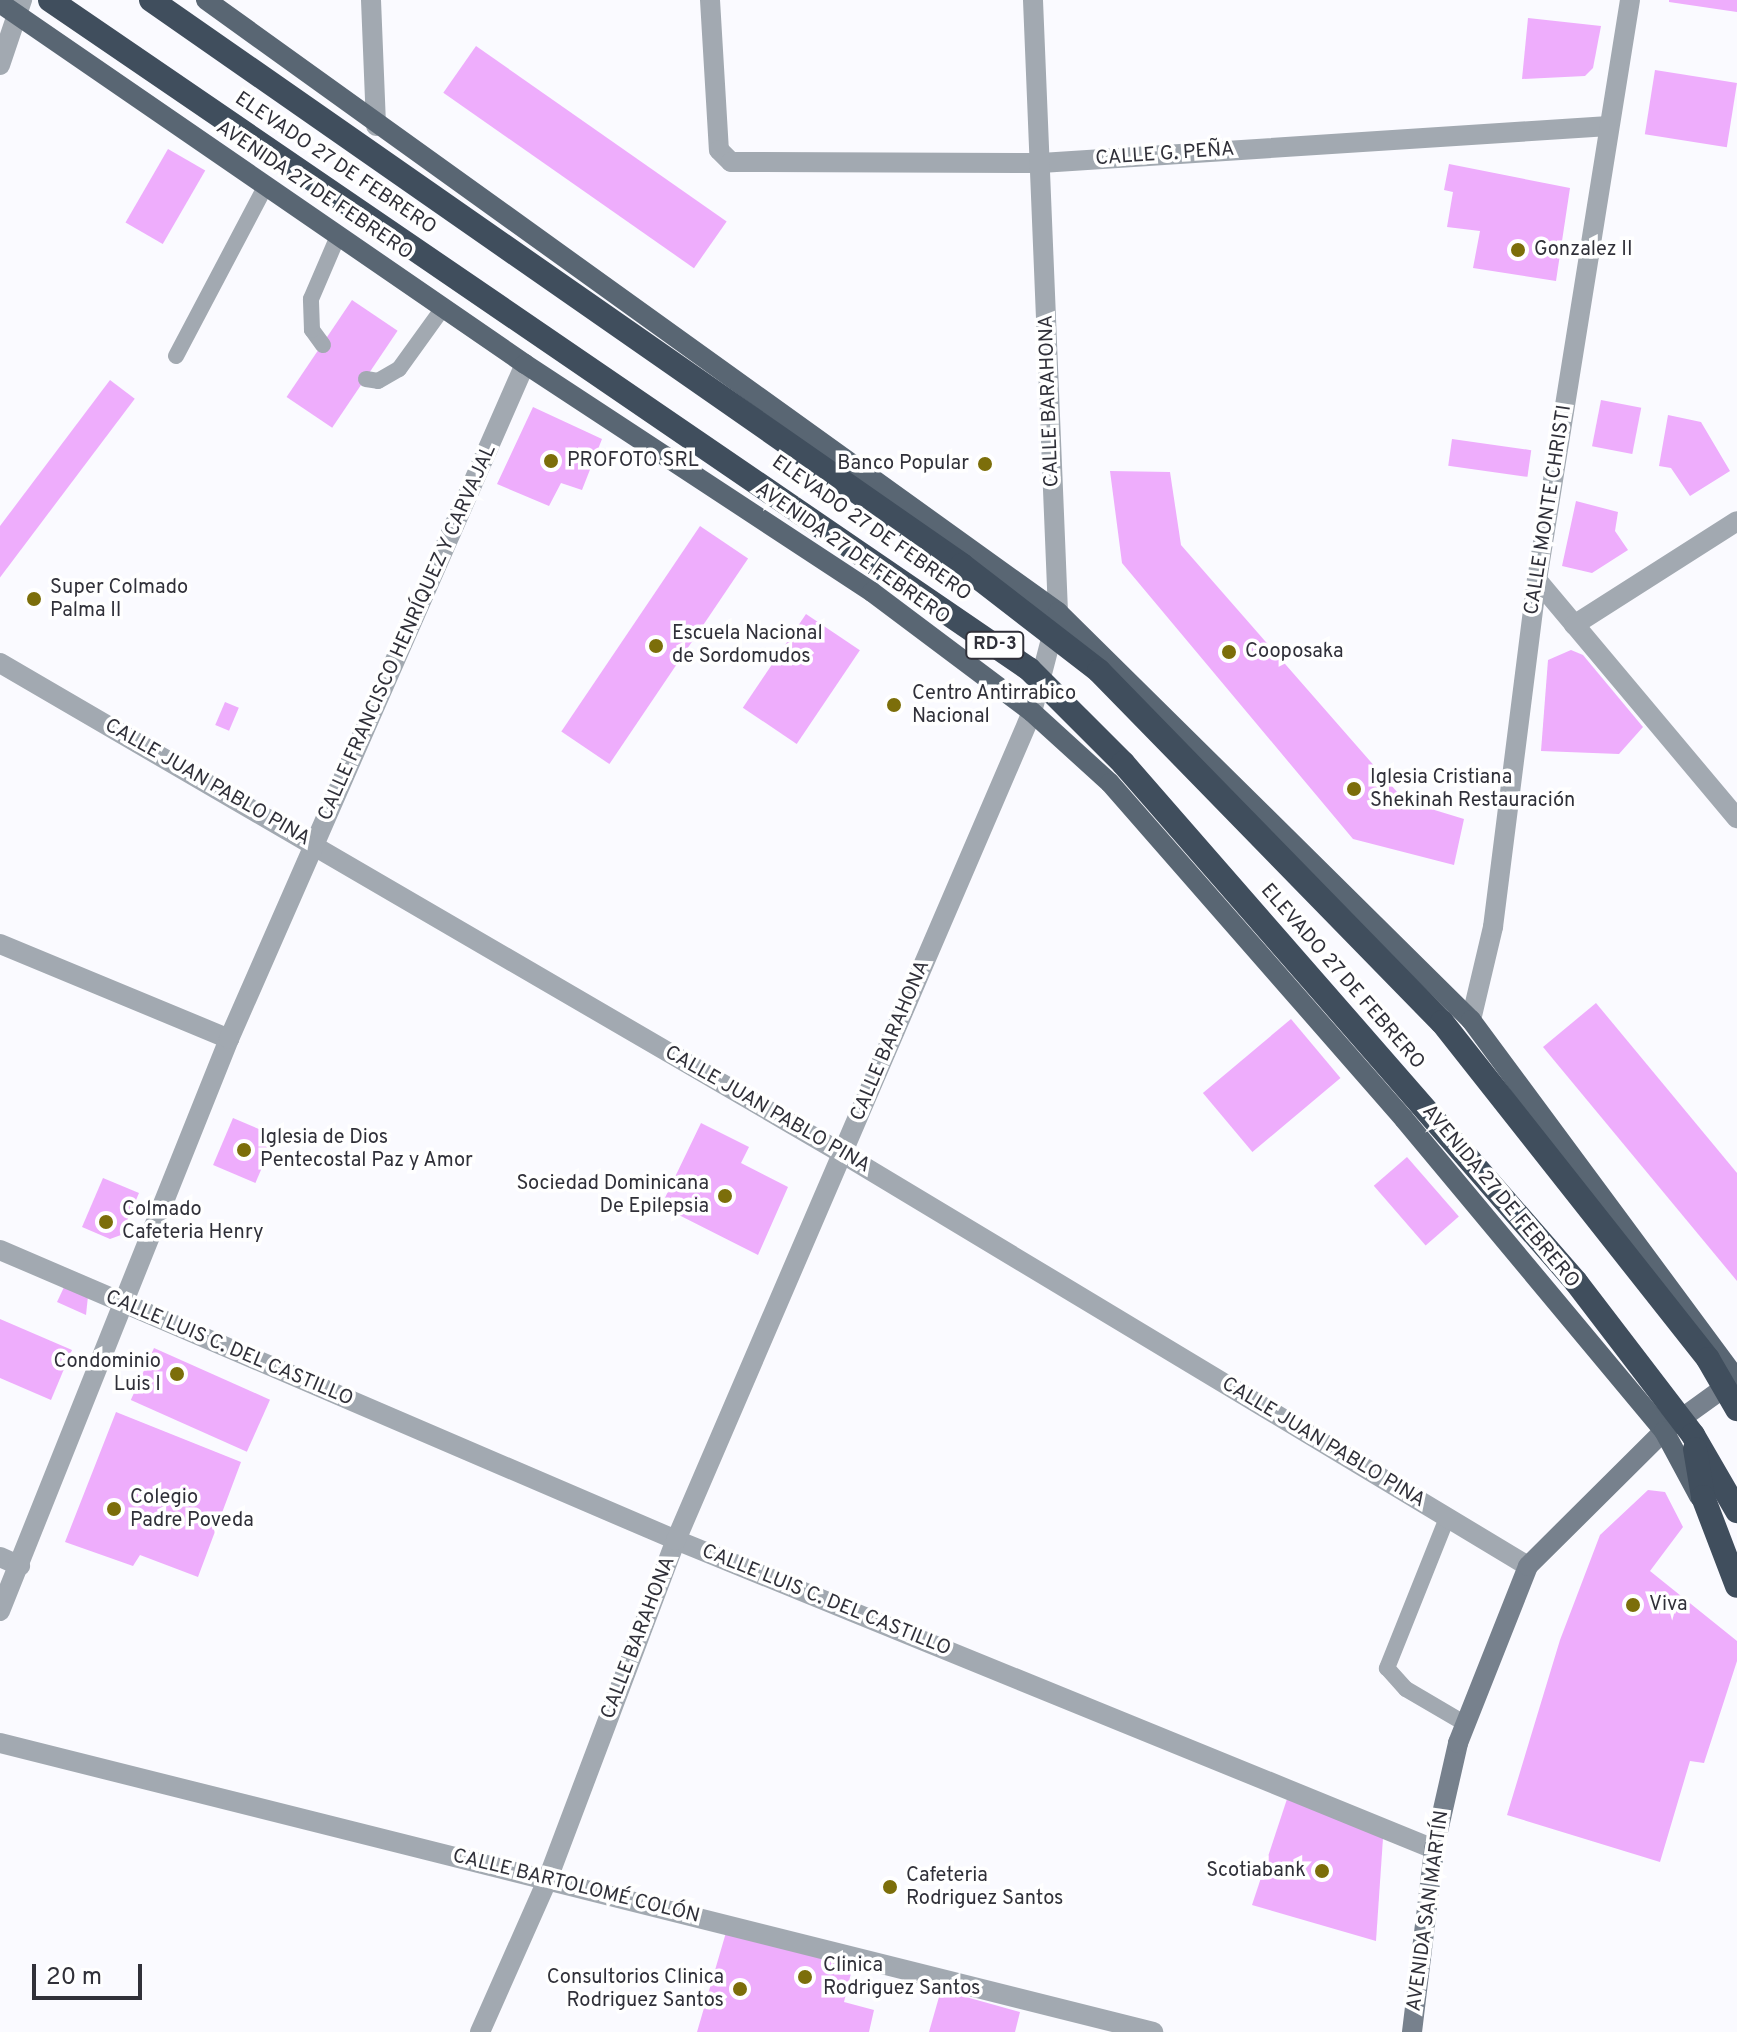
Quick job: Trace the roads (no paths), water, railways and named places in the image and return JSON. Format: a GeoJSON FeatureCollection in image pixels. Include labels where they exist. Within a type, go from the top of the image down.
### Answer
{"type":"FeatureCollection","features":[{"type":"Feature","properties":{"kind":"highway","name":"ELEVADO 27 DE FEBRERO"},"geometry":{"type":"LineString","coordinates":[[50,0],[1029,669],[1123,763],[1566,1270],[1693,1435],[1737,1511]]}},
{"type":"Feature","properties":{"kind":"highway","name":"ELEVADO 27 DE FEBRERO"},"geometry":{"type":"LineString","coordinates":[[151,0],[962,565],[1099,671],[1442,1022],[1708,1359],[1737,1409]]}},
{"type":"Feature","properties":{"kind":"highway"},"geometry":{"type":"LineString","coordinates":[[1693,1435],[1703,1497],[1737,1586]]}},
{"type":"Feature","properties":{"kind":"main road"},"geometry":{"type":"LineString","coordinates":[[206,0],[376,126],[1058,612],[1471,1020],[1737,1379]]}},
{"type":"Feature","properties":{"kind":"main road","name":"AVENIDA 27 DE FEBRERO"},"geometry":{"type":"LineString","coordinates":[[0,3],[21,10],[265,187],[525,364],[872,592],[1032,712],[1110,783],[1223,908],[1664,1431],[1737,1566]]}},
{"type":"Feature","properties":{"kind":"main road","name":"AVENIDA SAN MARTÍN"},"geometry":{"type":"LineString","coordinates":[[1412,2032],[1434,1849],[1464,1723],[1528,1566],[1664,1431],[1737,1379]]}},
{"type":"Feature","properties":{"kind":"street"},"geometry":{"type":"LineString","coordinates":[[371,0],[376,126]]}},
{"type":"Feature","properties":{"kind":"street","name":"CALLE G. PEÑA"},"geometry":{"type":"LineString","coordinates":[[710,0],[722,157],[731,162],[1041,163],[1609,126]]}},
{"type":"Feature","properties":{"kind":"street","name":"CALLE BARAHONA"},"geometry":{"type":"LineString","coordinates":[[480,2032],[547,1881],[676,1540],[1032,712],[1058,612],[1033,0]]}},
{"type":"Feature","properties":{"kind":"street","name":"CALLE MONTE CHRISTI"},"geometry":{"type":"LineString","coordinates":[[1471,1020],[1493,927],[1537,580],[1630,0]]}},
{"type":"Feature","properties":{"kind":"street"},"geometry":{"type":"LineString","coordinates":[[0,65],[21,10]]}},
{"type":"Feature","properties":{"kind":"street","name":"CALLE FRANCISCO HENRÍQUEZ Y CARVAJAL"},"geometry":{"type":"LineString","coordinates":[[0,1611],[229,1039],[525,364]]}},
{"type":"Feature","properties":{"kind":"street"},"geometry":{"type":"LineString","coordinates":[[1574,625],[1737,521]]}},
{"type":"Feature","properties":{"kind":"street"},"geometry":{"type":"LineString","coordinates":[[1537,580],[1737,818]]}},
{"type":"Feature","properties":{"kind":"street","name":"CALLE JUAN PABLO PINA"},"geometry":{"type":"LineString","coordinates":[[0,663],[843,1154],[1528,1566]]}},
{"type":"Feature","properties":{"kind":"street"},"geometry":{"type":"LineString","coordinates":[[0,944],[229,1039]]}},
{"type":"Feature","properties":{"kind":"street","name":"CALLE LUIS C. DEL CASTILLO"},"geometry":{"type":"LineString","coordinates":[[0,1250],[676,1540],[1434,1849]]}},
{"type":"Feature","properties":{"kind":"street"},"geometry":{"type":"LineString","coordinates":[[0,1557],[20,1566]]}},
{"type":"Feature","properties":{"kind":"street","name":"CALLE BARTOLOMÉ COLÓN"},"geometry":{"type":"LineString","coordinates":[[0,1743],[1153,2032]]}},
{"type":"Feature","properties":{"kind":"lane"},"geometry":{"type":"LineString","coordinates":[[176,356],[265,187]]}},
{"type":"Feature","properties":{"kind":"lane"},"geometry":{"type":"LineString","coordinates":[[323,345],[312,330],[311,299],[338,236]]}},
{"type":"Feature","properties":{"kind":"lane"},"geometry":{"type":"LineString","coordinates":[[366,379],[378,381],[399,369],[443,308]]}},
{"type":"Feature","properties":{"kind":"lane"},"geometry":{"type":"LineString","coordinates":[[1447,1518],[1387,1668],[1406,1689],[1464,1723]]}},
{"type":"Feature","properties":{"kind":"place","name":"Gonzalez II"},"geometry":{"type":"Point","coordinates":[1518,250]}},
{"type":"Feature","properties":{"kind":"place","name":"PROFOTO SRL"},"geometry":{"type":"Point","coordinates":[551,461]}},
{"type":"Feature","properties":{"kind":"place","name":"Banco Popular"},"geometry":{"type":"Point","coordinates":[985,464]}},
{"type":"Feature","properties":{"kind":"place","name":"Super Colmado Palma II"},"geometry":{"type":"Point","coordinates":[34,599]}},
{"type":"Feature","properties":{"kind":"place","name":"Escuela Nacional de Sordomudos"},"geometry":{"type":"Point","coordinates":[656,646]}},
{"type":"Feature","properties":{"kind":"place","name":"Cooposaka"},"geometry":{"type":"Point","coordinates":[1229,652]}},
{"type":"Feature","properties":{"kind":"place","name":"Centro Antirrabico Nacional"},"geometry":{"type":"Point","coordinates":[894,705]}},
{"type":"Feature","properties":{"kind":"place","name":"Iglesia Cristiana Shekinah Restauración"},"geometry":{"type":"Point","coordinates":[1354,789]}},
{"type":"Feature","properties":{"kind":"place","name":"Iglesia de Dios Pentecostal Paz y Amor"},"geometry":{"type":"Point","coordinates":[244,1150]}},
{"type":"Feature","properties":{"kind":"place","name":"Sociedad Dominicana De Epilepsia"},"geometry":{"type":"Point","coordinates":[725,1196]}},
{"type":"Feature","properties":{"kind":"place","name":"Colmado Cafeteria Henry"},"geometry":{"type":"Point","coordinates":[106,1222]}},
{"type":"Feature","properties":{"kind":"place","name":"Condominio Luis I"},"geometry":{"type":"Point","coordinates":[177,1374]}},
{"type":"Feature","properties":{"kind":"place","name":"Colegio Padre Poveda"},"geometry":{"type":"Point","coordinates":[114,1509]}},
{"type":"Feature","properties":{"kind":"place","name":"Viva"},"geometry":{"type":"Point","coordinates":[1633,1605]}},
{"type":"Feature","properties":{"kind":"place","name":"Scotiabank"},"geometry":{"type":"Point","coordinates":[1322,1871]}},
{"type":"Feature","properties":{"kind":"place","name":"Cafeteria Rodriguez Santos"},"geometry":{"type":"Point","coordinates":[890,1887]}},
{"type":"Feature","properties":{"kind":"place","name":"Clinica Rodriguez Santos"},"geometry":{"type":"Point","coordinates":[805,1977]}},
{"type":"Feature","properties":{"kind":"place","name":"Consultorios Clinica Rodriguez Santos"},"geometry":{"type":"Point","coordinates":[740,1989]}}]}
